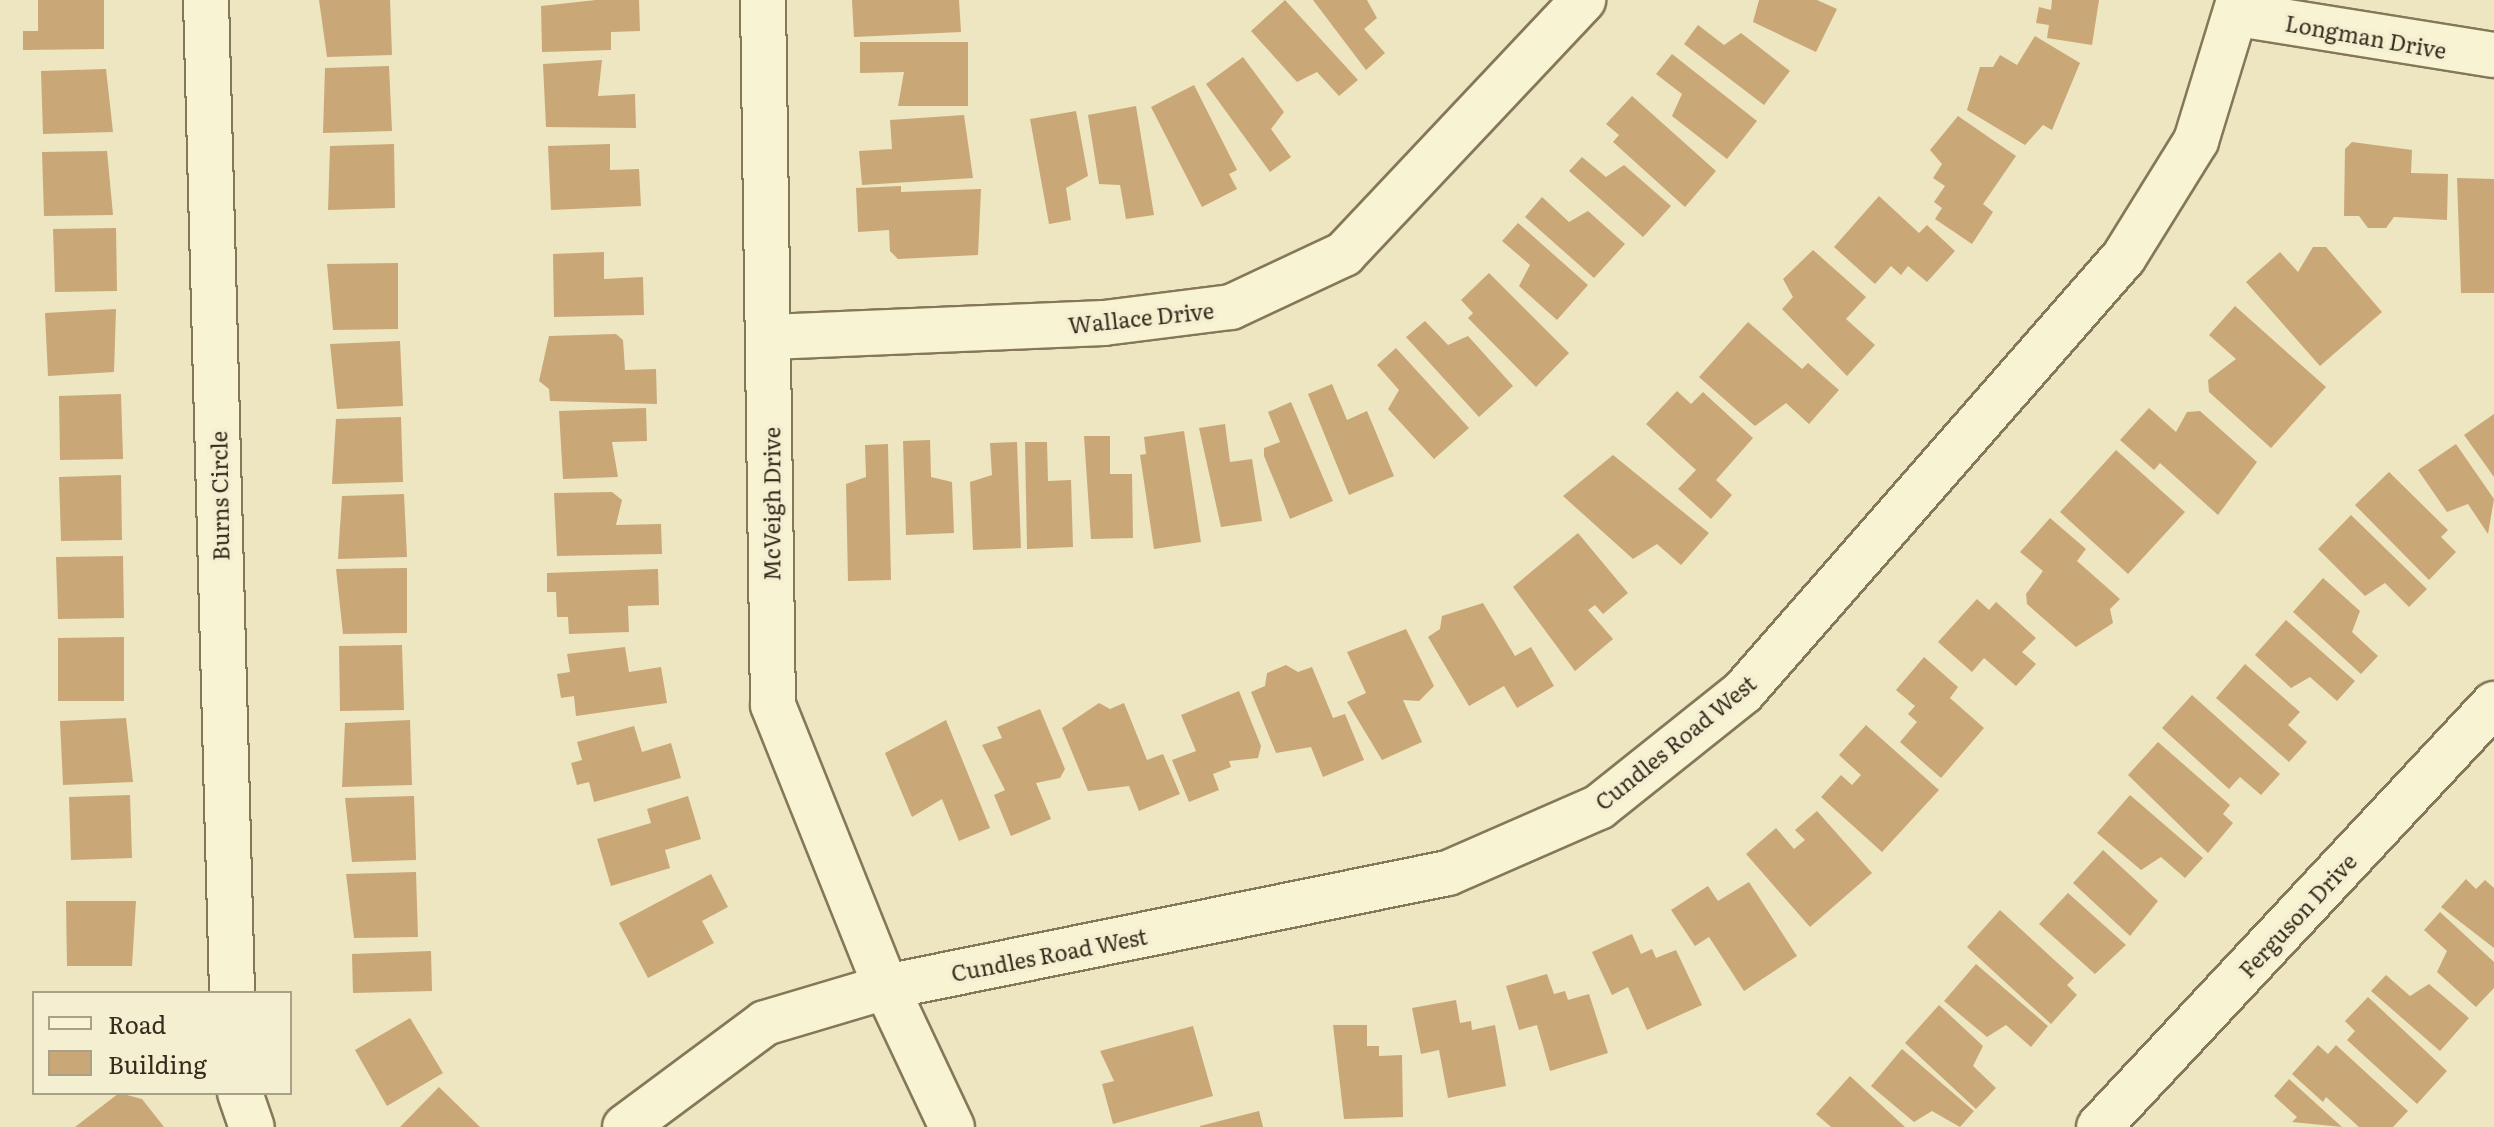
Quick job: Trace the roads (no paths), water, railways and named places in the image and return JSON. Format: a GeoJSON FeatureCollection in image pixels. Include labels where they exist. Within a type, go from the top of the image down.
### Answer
{"type":"FeatureCollection","features":[{"type":"Feature","properties":{"kind":"street","name":"Burns Circle"},"geometry":{"type":"LineString","coordinates":[[206,0],[232,991]]}},
{"type":"Feature","properties":{"kind":"street","name":"McVeigh Drive"},"geometry":{"type":"LineString","coordinates":[[763,0],[773,705],[886,987],[952,1127]]}},
{"type":"Feature","properties":{"kind":"street","name":"Wallace Drive"},"geometry":{"type":"LineString","coordinates":[[770,337],[1104,323],[1231,307],[1344,254],[1583,0]]}},
{"type":"Feature","properties":{"kind":"street","name":"Longman Drive"},"geometry":{"type":"LineString","coordinates":[[2239,7],[2494,55]]}},
{"type":"Feature","properties":{"kind":"street","name":"Cundles Road West"},"geometry":{"type":"LineString","coordinates":[[625,1127],[765,1023],[886,987],[1448,873],[1599,807],[1743,692],[2124,257],[2196,141],[2239,7]]}},
{"type":"Feature","properties":{"kind":"street","name":"Ferguson Drive"},"geometry":{"type":"LineString","coordinates":[[2099,1127],[2494,704]]}},
{"type":"Feature","properties":{"kind":"street"},"geometry":{"type":"LineString","coordinates":[[241,1095],[252,1127]]}}]}
